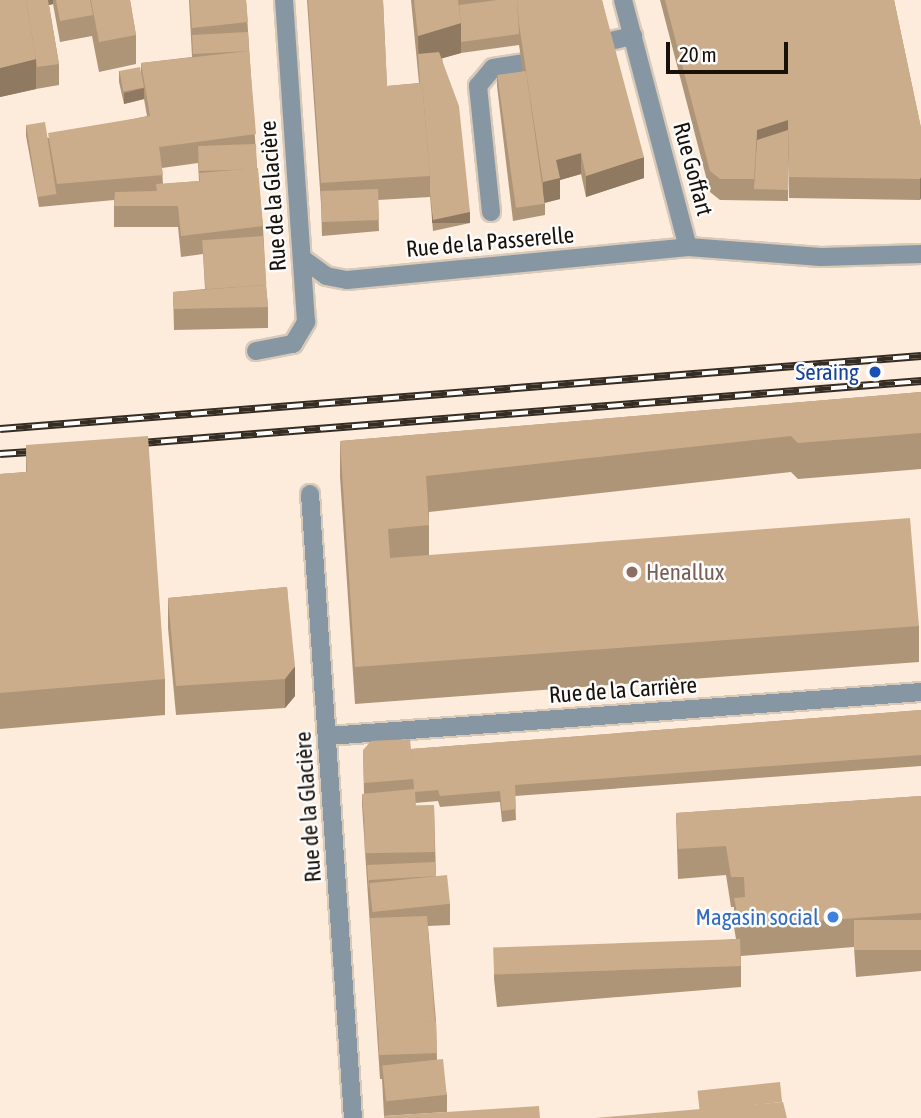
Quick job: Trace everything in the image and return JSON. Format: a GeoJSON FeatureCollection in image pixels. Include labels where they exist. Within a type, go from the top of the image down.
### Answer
{"type":"FeatureCollection","features":[{"type":"Feature","properties":{"kind":"street","name":"Rue de la Glacière"},"geometry":{"type":"LineString","coordinates":[[256,351],[278,350],[303,336],[303,259],[284,0]]}},
{"type":"Feature","properties":{"kind":"street","name":"Rue Goffart"},"geometry":{"type":"LineString","coordinates":[[623,0],[688,247],[796,256],[921,254]]}},
{"type":"Feature","properties":{"kind":"street"},"geometry":{"type":"LineString","coordinates":[[606,42],[633,36]]}},
{"type":"Feature","properties":{"kind":"street"},"geometry":{"type":"LineString","coordinates":[[491,212],[478,86],[493,68],[524,63]]}},
{"type":"Feature","properties":{"kind":"street","name":"Rue de la Passerelle"},"geometry":{"type":"LineString","coordinates":[[303,259],[326,275],[347,280],[688,247]]}},
{"type":"Feature","properties":{"kind":"street","name":"Rue de la Glacière"},"geometry":{"type":"LineString","coordinates":[[310,494],[353,1118]]}},
{"type":"Feature","properties":{"kind":"street","name":"Rue de la Carrière"},"geometry":{"type":"LineString","coordinates":[[328,736],[921,692]]}},
{"type":"Feature","properties":{"kind":"building"},"geometry":{"type":"Polygon","coordinates":[[[0,0],[26,0],[36,59],[0,68],[0,0]]]}},
{"type":"Feature","properties":{"kind":"building"},"geometry":{"type":"Polygon","coordinates":[[[26,0],[48,0],[59,64],[37,67],[26,0]]]}},
{"type":"Feature","properties":{"kind":"building"},"geometry":{"type":"Polygon","coordinates":[[[56,0],[90,0],[93,15],[60,21],[56,0]]]}},
{"type":"Feature","properties":{"kind":"building"},"geometry":{"type":"Polygon","coordinates":[[[91,0],[130,0],[136,35],[99,42],[91,0]]]}},
{"type":"Feature","properties":{"kind":"building"},"geometry":{"type":"Polygon","coordinates":[[[190,0],[246,0],[248,22],[192,28],[190,0]]]}},
{"type":"Feature","properties":{"kind":"building"},"geometry":{"type":"Polygon","coordinates":[[[308,0],[383,0],[387,86],[422,83],[430,176],[321,183],[308,0]]]}},
{"type":"Feature","properties":{"kind":"building"},"geometry":{"type":"Polygon","coordinates":[[[414,0],[458,0],[461,23],[418,36],[414,0]]]}},
{"type":"Feature","properties":{"kind":"building"},"geometry":{"type":"Polygon","coordinates":[[[517,0],[519,34],[461,42],[459,5],[517,0]]]}},
{"type":"Feature","properties":{"kind":"building"},"geometry":{"type":"Polygon","coordinates":[[[517,0],[602,0],[644,157],[586,176],[581,153],[556,160],[560,178],[543,182],[517,0]]]}},
{"type":"Feature","properties":{"kind":"building"},"geometry":{"type":"Polygon","coordinates":[[[665,0],[894,0],[921,128],[920,179],[789,177],[788,120],[757,130],[754,179],[720,179],[710,171],[665,0]]]}},
{"type":"Feature","properties":{"kind":"building"},"geometry":{"type":"Polygon","coordinates":[[[248,32],[249,51],[193,54],[192,35],[248,32]]]}},
{"type":"Feature","properties":{"kind":"building"},"geometry":{"type":"Polygon","coordinates":[[[249,51],[256,134],[159,147],[163,175],[57,184],[48,133],[150,116],[141,63],[249,51]]]}},
{"type":"Feature","properties":{"kind":"building"},"geometry":{"type":"Polygon","coordinates":[[[439,52],[459,106],[470,212],[433,220],[418,54],[439,52]]]}},
{"type":"Feature","properties":{"kind":"building"},"geometry":{"type":"Polygon","coordinates":[[[140,67],[144,88],[123,92],[119,71],[140,67]]]}},
{"type":"Feature","properties":{"kind":"building"},"geometry":{"type":"Polygon","coordinates":[[[526,71],[545,204],[516,208],[497,75],[526,71]]]}},
{"type":"Feature","properties":{"kind":"building"},"geometry":{"type":"Polygon","coordinates":[[[45,122],[56,194],[38,197],[26,125],[45,122]]]}},
{"type":"Feature","properties":{"kind":"building"},"geometry":{"type":"Polygon","coordinates":[[[788,130],[788,190],[754,189],[757,140],[788,130]]]}},
{"type":"Feature","properties":{"kind":"building"},"geometry":{"type":"Polygon","coordinates":[[[256,144],[257,169],[199,171],[198,146],[256,144]]]}},
{"type":"Feature","properties":{"kind":"building"},"geometry":{"type":"Polygon","coordinates":[[[258,168],[263,226],[181,236],[178,206],[114,206],[115,192],[157,191],[156,184],[200,181],[199,173],[258,168]]]}},
{"type":"Feature","properties":{"kind":"building"},"geometry":{"type":"Polygon","coordinates":[[[378,189],[379,220],[322,222],[321,191],[378,189]]]}},
{"type":"Feature","properties":{"kind":"building"},"geometry":{"type":"Polygon","coordinates":[[[263,236],[266,285],[206,289],[202,240],[263,236]]]}},
{"type":"Feature","properties":{"kind":"building"},"geometry":{"type":"Polygon","coordinates":[[[266,285],[268,307],[174,309],[173,292],[266,285]]]}},
{"type":"Feature","properties":{"kind":"building"},"geometry":{"type":"Polygon","coordinates":[[[921,392],[921,433],[798,443],[791,436],[426,476],[429,525],[388,529],[390,558],[910,518],[919,626],[355,667],[340,441],[921,392]]]}},
{"type":"Feature","properties":{"kind":"building"},"geometry":{"type":"Polygon","coordinates":[[[148,436],[165,679],[0,693],[0,474],[27,472],[26,445],[148,436]]]}},
{"type":"Feature","properties":{"kind":"building"},"geometry":{"type":"Polygon","coordinates":[[[287,587],[295,666],[285,679],[176,686],[168,598],[287,587]]]}},
{"type":"Feature","properties":{"kind":"building"},"geometry":{"type":"Polygon","coordinates":[[[921,710],[921,755],[515,785],[516,809],[502,811],[500,791],[440,796],[438,790],[415,792],[416,807],[364,811],[364,821],[362,794],[414,789],[411,749],[921,710]]]}},
{"type":"Feature","properties":{"kind":"building"},"geometry":{"type":"Polygon","coordinates":[[[410,739],[414,779],[364,783],[363,750],[371,741],[410,739]]]}},
{"type":"Feature","properties":{"kind":"building"},"geometry":{"type":"Polygon","coordinates":[[[921,796],[921,913],[740,927],[734,898],[745,897],[744,877],[731,877],[726,846],[678,849],[676,813],[921,796]]]}},
{"type":"Feature","properties":{"kind":"building"},"geometry":{"type":"Polygon","coordinates":[[[434,805],[435,852],[365,853],[364,806],[434,805]]]}},
{"type":"Feature","properties":{"kind":"building"},"geometry":{"type":"Polygon","coordinates":[[[435,862],[436,876],[369,880],[369,890],[367,865],[435,862]]]}},
{"type":"Feature","properties":{"kind":"building"},"geometry":{"type":"Polygon","coordinates":[[[447,875],[450,904],[372,912],[369,883],[447,875]]]}},
{"type":"Feature","properties":{"kind":"building"},"geometry":{"type":"Polygon","coordinates":[[[427,916],[435,1021],[378,1026],[378,1036],[370,918],[427,916]]]}},
{"type":"Feature","properties":{"kind":"building"},"geometry":{"type":"Polygon","coordinates":[[[854,920],[921,920],[921,950],[854,950],[854,920]]]}},
{"type":"Feature","properties":{"kind":"building"},"geometry":{"type":"Polygon","coordinates":[[[740,939],[741,966],[494,975],[493,948],[740,939]]]}},
{"type":"Feature","properties":{"kind":"building"},"geometry":{"type":"Polygon","coordinates":[[[436,1021],[437,1053],[379,1055],[378,1023],[436,1021]]]}},
{"type":"Feature","properties":{"kind":"building"},"geometry":{"type":"Polygon","coordinates":[[[443,1059],[447,1095],[386,1101],[382,1065],[443,1059]]]}},
{"type":"Feature","properties":{"kind":"building"},"geometry":{"type":"Polygon","coordinates":[[[780,1082],[782,1102],[700,1111],[697,1091],[780,1082]]]}},
{"type":"Feature","properties":{"kind":"building"},"geometry":{"type":"Polygon","coordinates":[[[783,1102],[787,1118],[595,1118],[783,1102]]]}},
{"type":"Feature","properties":{"kind":"building"},"geometry":{"type":"Polygon","coordinates":[[[539,1106],[540,1118],[384,1118],[384,1116],[539,1106]]]}},
{"type":"Feature","properties":{"kind":"railway"},"geometry":{"type":"LineString","coordinates":[[0,429],[921,356]]}},
{"type":"Feature","properties":{"kind":"railway"},"geometry":{"type":"LineString","coordinates":[[129,444],[921,381]]}},
{"type":"Feature","properties":{"kind":"railway"},"geometry":{"type":"LineString","coordinates":[[0,454],[45,451]]}},
{"type":"Feature","properties":{"kind":"place","name":"Seraing"},"geometry":{"type":"Point","coordinates":[875,372]}},
{"type":"Feature","properties":{"kind":"place","name":"Henallux"},"geometry":{"type":"Point","coordinates":[632,572]}},
{"type":"Feature","properties":{"kind":"place","name":"Magasin social"},"geometry":{"type":"Point","coordinates":[833,917]}}]}
